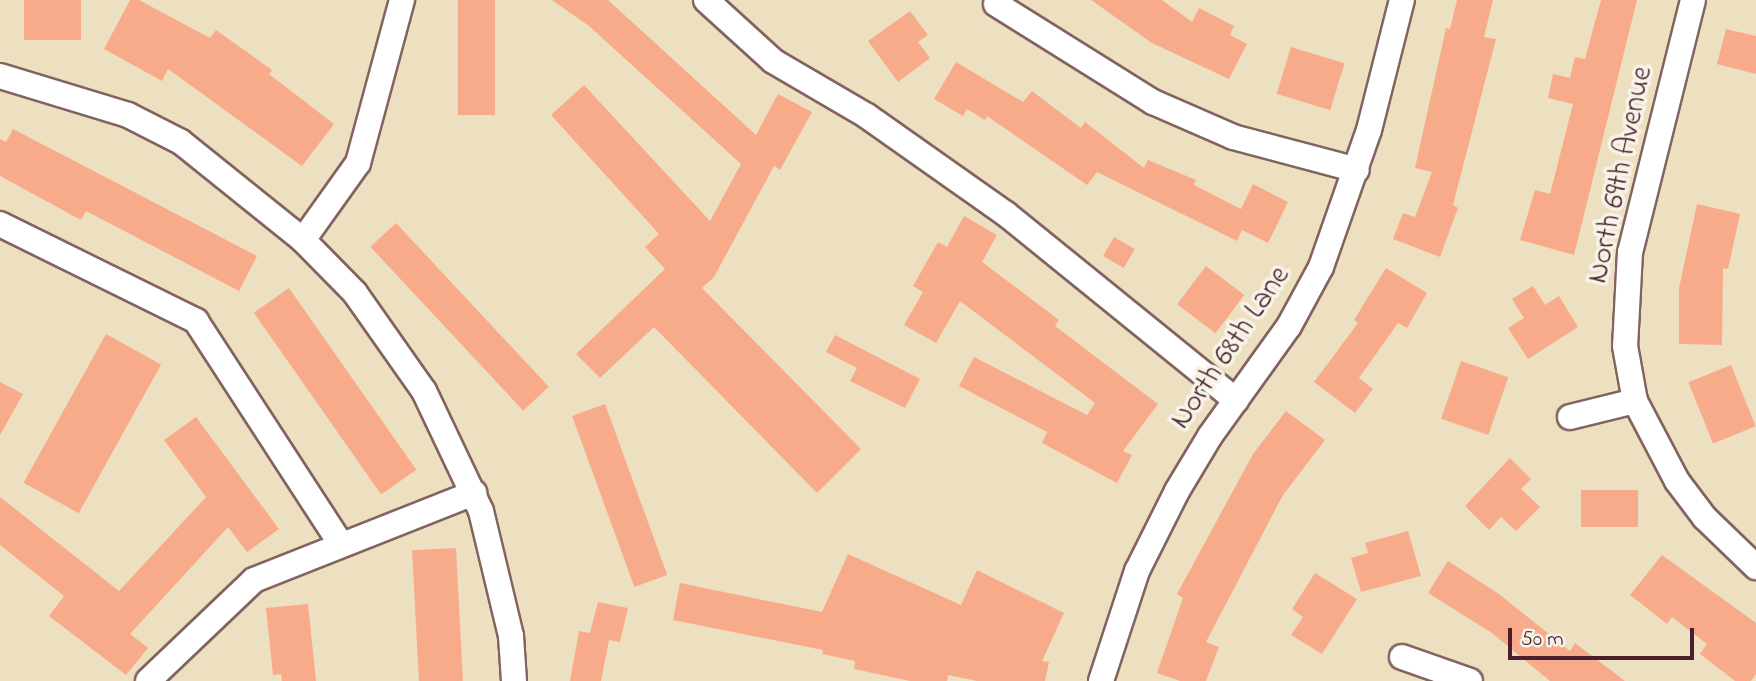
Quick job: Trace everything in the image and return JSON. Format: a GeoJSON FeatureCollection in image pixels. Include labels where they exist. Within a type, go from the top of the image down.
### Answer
{"type":"FeatureCollection","features":[{"type":"Feature","properties":{"kind":"street"},"geometry":{"type":"LineString","coordinates":[[303,240],[358,163],[402,0]]}},
{"type":"Feature","properties":{"kind":"street"},"geometry":{"type":"LineString","coordinates":[[706,0],[773,61],[867,116],[1006,214],[1236,400]]}},
{"type":"Feature","properties":{"kind":"street","name":"North 68th Lane"},"geometry":{"type":"LineString","coordinates":[[1101,681],[1151,539],[1191,465],[1305,299],[1334,237],[1357,170],[1402,0]]}},
{"type":"Feature","properties":{"kind":"street","name":"North 69th Avenue"},"geometry":{"type":"LineString","coordinates":[[1693,0],[1630,252],[1625,346],[1635,401],[1677,481],[1705,519],[1756,567]]}},
{"type":"Feature","properties":{"kind":"street"},"geometry":{"type":"LineString","coordinates":[[996,4],[1153,102],[1233,137],[1357,170]]}},
{"type":"Feature","properties":{"kind":"street"},"geometry":{"type":"LineString","coordinates":[[0,76],[128,115],[181,142],[303,240],[355,293],[425,391],[474,493],[494,553],[511,636],[514,681]]}},
{"type":"Feature","properties":{"kind":"street"},"geometry":{"type":"LineString","coordinates":[[0,224],[196,321],[341,544]]}},
{"type":"Feature","properties":{"kind":"street"},"geometry":{"type":"LineString","coordinates":[[1570,417],[1635,401]]}},
{"type":"Feature","properties":{"kind":"street"},"geometry":{"type":"LineString","coordinates":[[148,681],[254,580],[474,493]]}},
{"type":"Feature","properties":{"kind":"street"},"geometry":{"type":"LineString","coordinates":[[1402,657],[1470,681]]}},
{"type":"Feature","properties":{"kind":"building"},"geometry":{"type":"Polygon","coordinates":[[[24,0],[81,0],[81,40],[24,40],[24,0]]]}},
{"type":"Feature","properties":{"kind":"building"},"geometry":{"type":"Polygon","coordinates":[[[130,0],[139,0],[210,38],[216,30],[272,70],[269,74],[334,124],[302,166],[168,69],[162,81],[104,49],[130,0]]]}},
{"type":"Feature","properties":{"kind":"building"},"geometry":{"type":"Polygon","coordinates":[[[458,0],[495,0],[495,115],[458,115],[458,0]]]}},
{"type":"Feature","properties":{"kind":"building"},"geometry":{"type":"Polygon","coordinates":[[[552,0],[608,0],[756,135],[778,94],[812,112],[780,170],[774,166],[714,277],[702,288],[861,449],[817,493],[654,327],[600,378],[576,354],[665,269],[645,247],[659,234],[551,115],[584,85],[710,221],[741,164],[589,26],[552,0]]]}},
{"type":"Feature","properties":{"kind":"building"},"geometry":{"type":"Polygon","coordinates":[[[1091,0],[1162,0],[1192,22],[1199,8],[1234,26],[1230,35],[1247,44],[1229,79],[1152,43],[1091,0]]]}},
{"type":"Feature","properties":{"kind":"building"},"geometry":{"type":"Polygon","coordinates":[[[1457,0],[1493,0],[1484,37],[1496,39],[1453,205],[1458,208],[1440,257],[1393,239],[1403,213],[1415,217],[1432,172],[1415,168],[1446,28],[1450,29],[1457,0]]]}},
{"type":"Feature","properties":{"kind":"building"},"geometry":{"type":"Polygon","coordinates":[[[1601,0],[1637,0],[1574,255],[1520,240],[1535,190],[1550,194],[1573,104],[1548,98],[1553,74],[1570,78],[1575,57],[1585,59],[1601,0]]]}},
{"type":"Feature","properties":{"kind":"building"},"geometry":{"type":"Polygon","coordinates":[[[910,11],[928,35],[918,42],[930,58],[898,82],[868,41],[910,11]]]}},
{"type":"Feature","properties":{"kind":"building"},"geometry":{"type":"Polygon","coordinates":[[[1726,29],[1756,36],[1756,74],[1717,64],[1726,29]]]}},
{"type":"Feature","properties":{"kind":"building"},"geometry":{"type":"Polygon","coordinates":[[[1291,47],[1345,63],[1330,110],[1277,94],[1291,47]]]}},
{"type":"Feature","properties":{"kind":"building"},"geometry":{"type":"Polygon","coordinates":[[[956,62],[1023,102],[1032,91],[1081,128],[1085,122],[1144,168],[1148,160],[1196,180],[1194,185],[1241,209],[1253,184],[1288,202],[1268,243],[1242,230],[1237,241],[1097,172],[1087,185],[987,116],[985,120],[967,109],[963,116],[934,99],[956,62]]]}},
{"type":"Feature","properties":{"kind":"building"},"geometry":{"type":"Polygon","coordinates":[[[13,129],[257,256],[239,291],[86,211],[81,220],[0,176],[0,139],[6,142],[13,129]]]}},
{"type":"Feature","properties":{"kind":"building"},"geometry":{"type":"Polygon","coordinates":[[[1697,204],[1740,214],[1728,269],[1723,268],[1722,345],[1679,344],[1679,288],[1697,204]]]}},
{"type":"Feature","properties":{"kind":"building"},"geometry":{"type":"Polygon","coordinates":[[[964,216],[997,235],[982,262],[1059,320],[1055,326],[1158,404],[1123,451],[1132,455],[1117,483],[1042,443],[1047,432],[959,386],[974,357],[1087,415],[1095,403],[960,301],[936,343],[904,325],[923,292],[913,286],[938,242],[947,247],[964,216]]]}},
{"type":"Feature","properties":{"kind":"building"},"geometry":{"type":"Polygon","coordinates":[[[396,223],[549,387],[523,411],[370,247],[396,223]]]}},
{"type":"Feature","properties":{"kind":"building"},"geometry":{"type":"Polygon","coordinates":[[[1114,237],[1135,249],[1124,268],[1103,256],[1114,237]]]}},
{"type":"Feature","properties":{"kind":"building"},"geometry":{"type":"Polygon","coordinates":[[[1206,266],[1244,295],[1215,333],[1177,304],[1206,266]]]}},
{"type":"Feature","properties":{"kind":"building"},"geometry":{"type":"Polygon","coordinates":[[[1386,268],[1427,293],[1407,328],[1398,323],[1359,378],[1373,389],[1355,413],[1314,382],[1358,323],[1354,320],[1386,268]]]}},
{"type":"Feature","properties":{"kind":"building"},"geometry":{"type":"Polygon","coordinates":[[[1533,286],[1545,305],[1559,296],[1578,327],[1528,359],[1508,328],[1524,318],[1512,299],[1533,286]]]}},
{"type":"Feature","properties":{"kind":"building"},"geometry":{"type":"Polygon","coordinates":[[[289,288],[416,470],[381,495],[254,313],[289,288]]]}},
{"type":"Feature","properties":{"kind":"building"},"geometry":{"type":"Polygon","coordinates":[[[106,334],[161,365],[79,513],[24,483],[106,334]]]}},
{"type":"Feature","properties":{"kind":"building"},"geometry":{"type":"Polygon","coordinates":[[[835,335],[920,379],[905,408],[850,381],[857,368],[826,352],[835,335]]]}},
{"type":"Feature","properties":{"kind":"building"},"geometry":{"type":"Polygon","coordinates":[[[1461,361],[1508,377],[1488,435],[1441,419],[1461,361]]]}},
{"type":"Feature","properties":{"kind":"building"},"geometry":{"type":"Polygon","coordinates":[[[1731,365],[1756,426],[1713,443],[1688,382],[1731,365]]]}},
{"type":"Feature","properties":{"kind":"building"},"geometry":{"type":"Polygon","coordinates":[[[0,382],[23,394],[0,435],[0,382]]]}},
{"type":"Feature","properties":{"kind":"building"},"geometry":{"type":"Polygon","coordinates":[[[605,404],[667,575],[634,587],[572,416],[605,404]]]}},
{"type":"Feature","properties":{"kind":"building"},"geometry":{"type":"Polygon","coordinates":[[[1286,411],[1325,440],[1283,495],[1206,642],[1219,647],[1206,681],[1180,681],[1157,673],[1183,598],[1177,594],[1253,454],[1286,411]]]}},
{"type":"Feature","properties":{"kind":"building"},"geometry":{"type":"Polygon","coordinates":[[[196,417],[279,529],[247,552],[228,527],[130,634],[148,648],[126,675],[49,616],[64,596],[0,545],[0,497],[119,591],[206,497],[164,440],[196,417]]]}},
{"type":"Feature","properties":{"kind":"building"},"geometry":{"type":"Polygon","coordinates":[[[1510,458],[1531,479],[1521,489],[1540,507],[1516,531],[1501,517],[1489,530],[1465,506],[1510,458]]]}},
{"type":"Feature","properties":{"kind":"building"},"geometry":{"type":"Polygon","coordinates":[[[1581,490],[1638,490],[1638,527],[1581,527],[1581,490]]]}},
{"type":"Feature","properties":{"kind":"building"},"geometry":{"type":"Polygon","coordinates":[[[1408,531],[1421,576],[1361,592],[1351,558],[1368,553],[1365,543],[1408,531]]]}},
{"type":"Feature","properties":{"kind":"building"},"geometry":{"type":"Polygon","coordinates":[[[456,548],[463,681],[419,681],[412,550],[456,548]]]}},
{"type":"Feature","properties":{"kind":"building"},"geometry":{"type":"Polygon","coordinates":[[[848,554],[961,605],[977,570],[1064,613],[1042,661],[1049,662],[1045,681],[977,681],[948,675],[947,681],[910,681],[854,669],[855,661],[822,654],[823,650],[673,620],[680,583],[822,612],[848,554]]]}},
{"type":"Feature","properties":{"kind":"building"},"geometry":{"type":"Polygon","coordinates":[[[1662,555],[1756,623],[1756,674],[1751,681],[1735,681],[1700,654],[1707,644],[1672,617],[1667,624],[1630,595],[1662,555]]]}},
{"type":"Feature","properties":{"kind":"building"},"geometry":{"type":"Polygon","coordinates":[[[1448,561],[1499,594],[1570,651],[1575,643],[1625,681],[1550,681],[1492,633],[1428,593],[1448,561]]]}},
{"type":"Feature","properties":{"kind":"building"},"geometry":{"type":"Polygon","coordinates":[[[1315,573],[1357,599],[1322,654],[1291,635],[1303,617],[1292,609],[1315,573]]]}},
{"type":"Feature","properties":{"kind":"building"},"geometry":{"type":"Polygon","coordinates":[[[598,602],[628,608],[620,642],[609,640],[601,681],[570,681],[579,631],[590,633],[598,602]]]}},
{"type":"Feature","properties":{"kind":"building"},"geometry":{"type":"Polygon","coordinates":[[[308,604],[316,681],[282,681],[281,674],[273,675],[266,608],[308,604]]]}}]}
